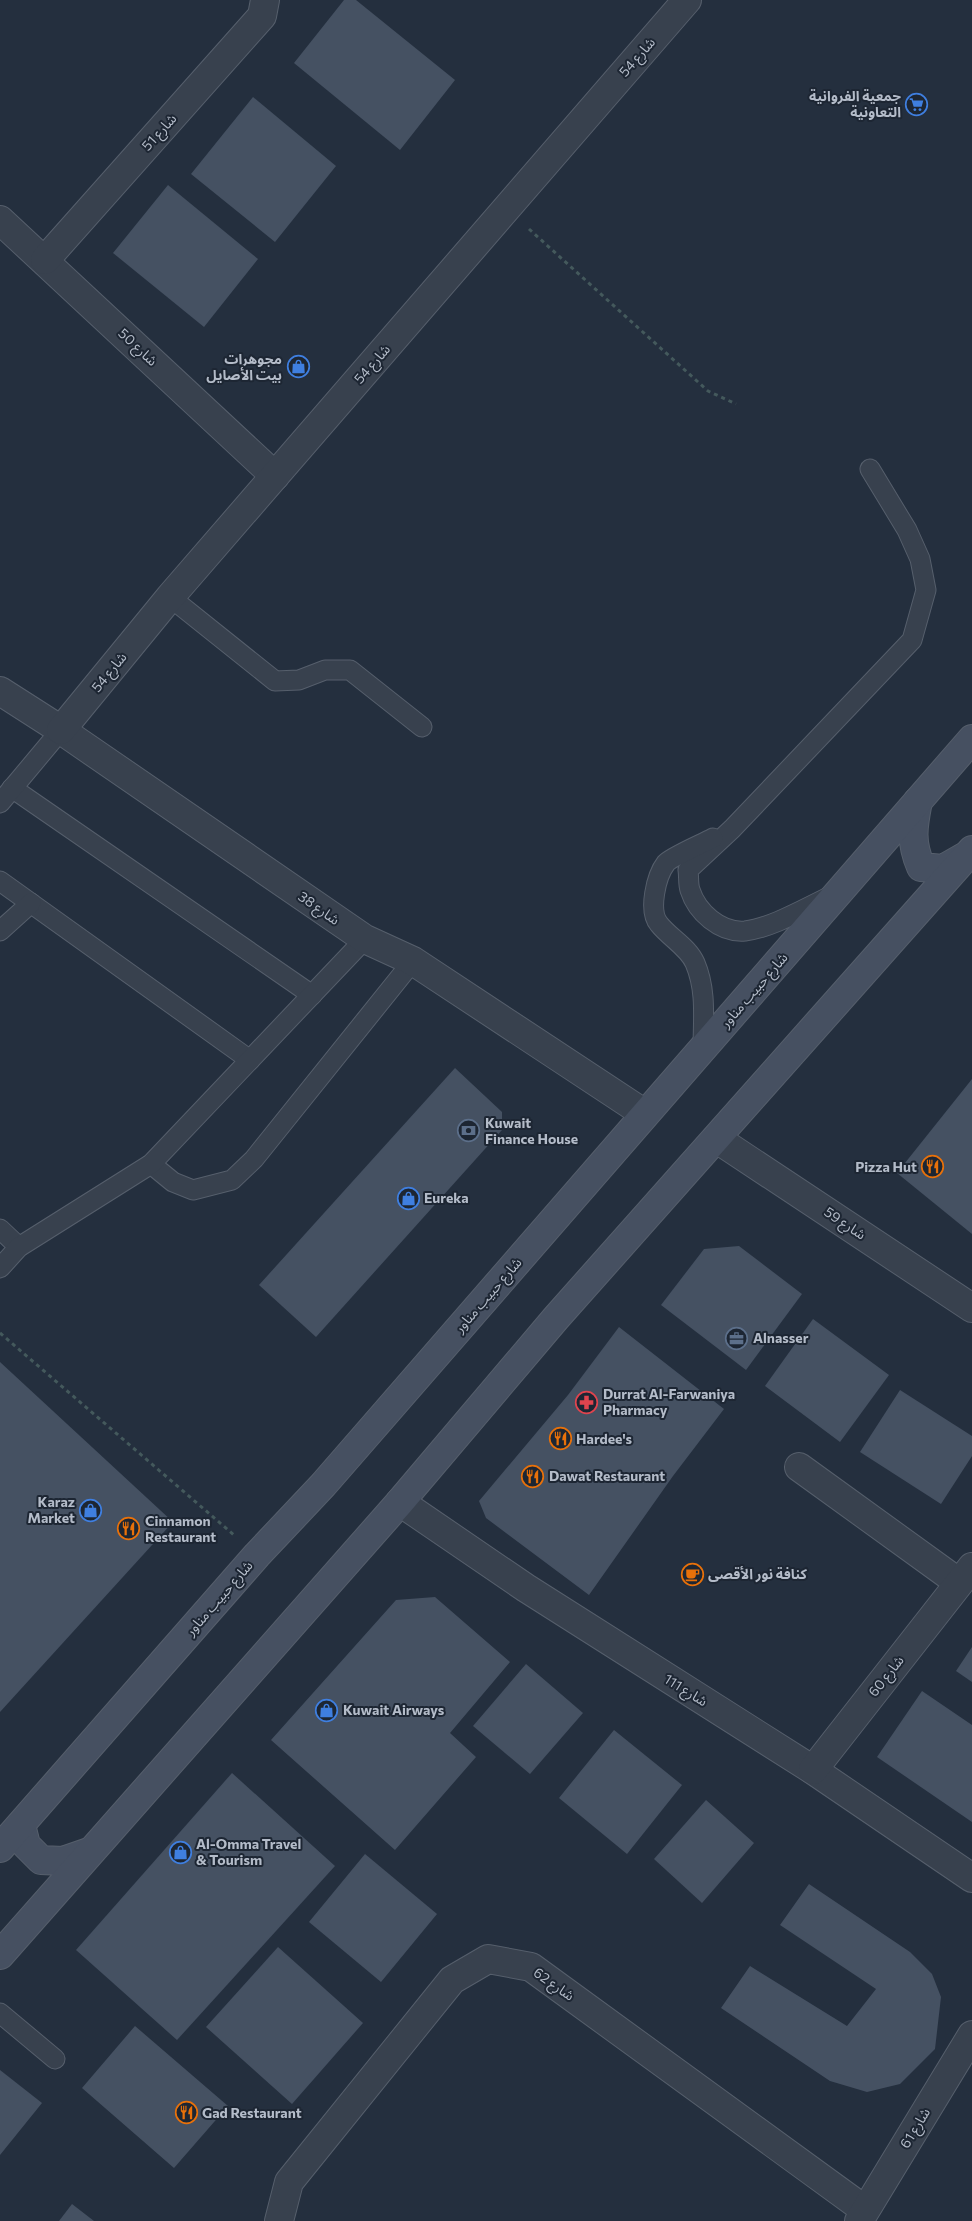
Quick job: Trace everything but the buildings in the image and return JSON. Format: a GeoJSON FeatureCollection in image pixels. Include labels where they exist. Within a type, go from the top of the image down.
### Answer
{"type":"FeatureCollection","features":[{"type":"Feature","properties":{"kind":"street","name":"شارع 51"},"geometry":{"type":"LineString","coordinates":[[45,260],[262,16],[265,0]]}},
{"type":"Feature","properties":{"kind":"street","name":"شارع 54"},"geometry":{"type":"LineString","coordinates":[[61,730],[170,597],[687,0]]}},
{"type":"Feature","properties":{"kind":"street","name":"شارع 50"},"geometry":{"type":"LineString","coordinates":[[0,220],[275,476]]}},
{"type":"Feature","properties":{"kind":"street","name":"شارع 38"},"geometry":{"type":"LineString","coordinates":[[0,690],[365,939],[413,961],[645,1114]]}},
{"type":"Feature","properties":{"kind":"street","name":"شارع حبيب مناور"},"geometry":{"type":"LineString","coordinates":[[0,1848],[257,1555],[323,1486],[972,739]]}},
{"type":"Feature","properties":{"kind":"street"},"geometry":{"type":"LineString","coordinates":[[919,799],[912,833],[915,854],[921,867],[943,869],[969,853]]}},
{"type":"Feature","properties":{"kind":"street"},"geometry":{"type":"LineString","coordinates":[[0,1954],[400,1502],[556,1318],[717,1139],[839,997],[969,853]]}},
{"type":"Feature","properties":{"kind":"street","name":"شارع 59"},"geometry":{"type":"LineString","coordinates":[[717,1139],[972,1308]]}},
{"type":"Feature","properties":{"kind":"street","name":"شارع 60"},"geometry":{"type":"LineString","coordinates":[[799,1467],[965,1575],[813,1770]]}},
{"type":"Feature","properties":{"kind":"street","name":"شارع 111"},"geometry":{"type":"LineString","coordinates":[[400,1502],[526,1588],[813,1770],[972,1878]]}},
{"type":"Feature","properties":{"kind":"street"},"geometry":{"type":"LineString","coordinates":[[21,1825],[26,1845],[41,1860],[63,1861],[89,1852]]}},
{"type":"Feature","properties":{"kind":"street","name":"شارع 62"},"geometry":{"type":"LineString","coordinates":[[279,2221],[289,2182],[452,1980],[488,1959],[531,1967],[862,2216]]}},
{"type":"Feature","properties":{"kind":"street","name":"شارع 61"},"geometry":{"type":"LineString","coordinates":[[862,2216],[972,2035]]}},
{"type":"Feature","properties":{"kind":"lane"},"geometry":{"type":"LineString","coordinates":[[837,894],[768,924],[744,931],[719,926],[704,914],[690,889],[688,870],[732,829],[912,640],[926,590],[920,559],[907,530],[870,469]]}},
{"type":"Feature","properties":{"kind":"lane"},"geometry":{"type":"LineString","coordinates":[[170,597],[275,680],[299,680],[325,670],[350,670],[422,727]]}},
{"type":"Feature","properties":{"kind":"lane"},"geometry":{"type":"LineString","coordinates":[[0,803],[61,730]]}},
{"type":"Feature","properties":{"kind":"lane"},"geometry":{"type":"LineString","coordinates":[[12,788],[312,995]]}},
{"type":"Feature","properties":{"kind":"lane"},"geometry":{"type":"LineString","coordinates":[[703,1050],[704,991],[694,962],[677,940],[658,923],[652,903],[666,863],[732,829]]}},
{"type":"Feature","properties":{"kind":"lane"},"geometry":{"type":"LineString","coordinates":[[0,881],[250,1060]]}},
{"type":"Feature","properties":{"kind":"lane"},"geometry":{"type":"LineString","coordinates":[[0,931],[31,903]]}},
{"type":"Feature","properties":{"kind":"lane"},"geometry":{"type":"LineString","coordinates":[[0,1268],[19,1247],[151,1164],[365,939]]}},
{"type":"Feature","properties":{"kind":"lane"},"geometry":{"type":"LineString","coordinates":[[151,1164],[173,1182],[193,1190],[232,1180],[254,1159],[413,961]]}},
{"type":"Feature","properties":{"kind":"lane"},"geometry":{"type":"LineString","coordinates":[[0,1229],[19,1247]]}},
{"type":"Feature","properties":{"kind":"lane"},"geometry":{"type":"LineString","coordinates":[[0,2013],[55,2059]]}},
{"type":"Feature","properties":{"kind":"path"},"geometry":{"type":"LineString","coordinates":[[507,209],[708,391],[736,404]]}},
{"type":"Feature","properties":{"kind":"path"},"geometry":{"type":"LineString","coordinates":[[0,1333],[257,1555]]}},
{"type":"Feature","properties":{"kind":"place","name":"جمعية الفروانية التعاونية"},"geometry":{"type":"Point","coordinates":[917,104]}},
{"type":"Feature","properties":{"kind":"place","name":"مجوهرات بيت الأصايل"},"geometry":{"type":"Point","coordinates":[298,367]}},
{"type":"Feature","properties":{"kind":"place","name":"Kuwait Finance House"},"geometry":{"type":"Point","coordinates":[469,1131]}},
{"type":"Feature","properties":{"kind":"place","name":"Pizza Hut"},"geometry":{"type":"Point","coordinates":[933,1167]}},
{"type":"Feature","properties":{"kind":"place","name":"Eureka"},"geometry":{"type":"Point","coordinates":[408,1198]}},
{"type":"Feature","properties":{"kind":"place","name":"Alnasser"},"geometry":{"type":"Point","coordinates":[737,1338]}},
{"type":"Feature","properties":{"kind":"place","name":"Durrat Al-Farwaniya Pharmacy"},"geometry":{"type":"Point","coordinates":[587,1402]}},
{"type":"Feature","properties":{"kind":"place","name":"Hardee's"},"geometry":{"type":"Point","coordinates":[560,1439]}},
{"type":"Feature","properties":{"kind":"place","name":"Dawat Restaurant"},"geometry":{"type":"Point","coordinates":[533,1476]}},
{"type":"Feature","properties":{"kind":"place","name":"Karaz Market"},"geometry":{"type":"Point","coordinates":[91,1510]}},
{"type":"Feature","properties":{"kind":"place","name":"Cinnamon Restaurant"},"geometry":{"type":"Point","coordinates":[129,1529]}},
{"type":"Feature","properties":{"kind":"place","name":"كنافة نور الأقصى"},"geometry":{"type":"Point","coordinates":[692,1574]}},
{"type":"Feature","properties":{"kind":"place","name":"Kuwait Airways"},"geometry":{"type":"Point","coordinates":[327,1710]}},
{"type":"Feature","properties":{"kind":"place","name":"Al-Omma Travel & Tourism"},"geometry":{"type":"Point","coordinates":[180,1852]}},
{"type":"Feature","properties":{"kind":"place","name":"Gad Restaurant"},"geometry":{"type":"Point","coordinates":[186,2113]}}]}
